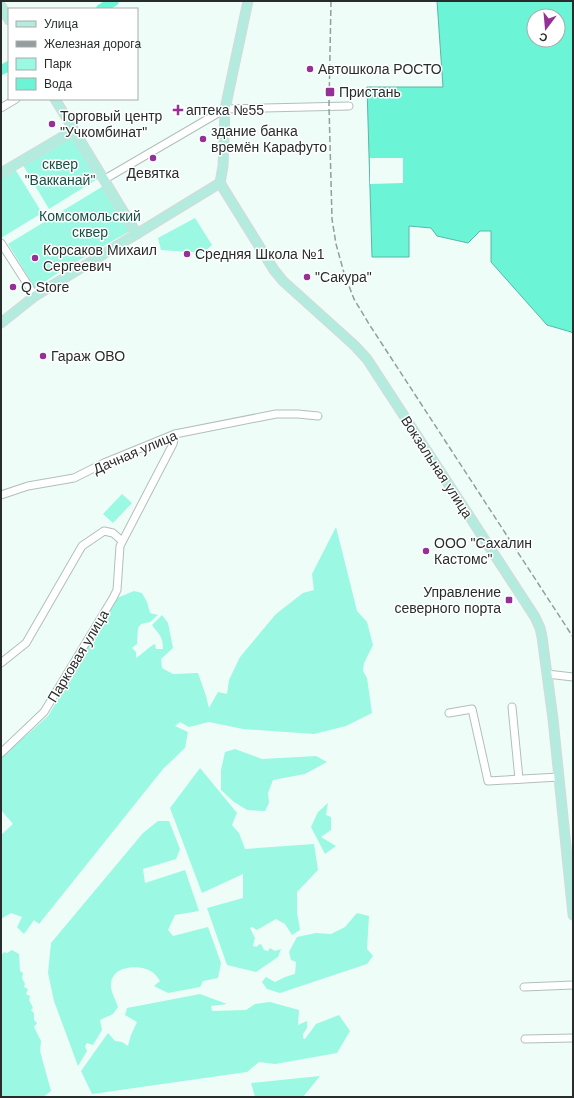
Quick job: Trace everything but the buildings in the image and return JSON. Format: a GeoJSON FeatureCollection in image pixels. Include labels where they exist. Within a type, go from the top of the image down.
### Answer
{"type":"FeatureCollection","features":[{"type":"Feature","properties":{"kind":"main road"},"geometry":{"type":"LineString","coordinates":[[1,323],[35,296],[220,183],[223,166],[225,109],[248,1]]}},
{"type":"Feature","properties":{"kind":"main road"},"geometry":{"type":"LineString","coordinates":[[1,6],[8,18]]}},
{"type":"Feature","properties":{"kind":"main road"},"geometry":{"type":"LineString","coordinates":[[56,100],[105,179],[137,234]]}},
{"type":"Feature","properties":{"kind":"main road"},"geometry":{"type":"LineString","coordinates":[[1,173],[74,130]]}},
{"type":"Feature","properties":{"kind":"main road","name":"Вокзальная улица"},"geometry":{"type":"LineString","coordinates":[[220,183],[282,281],[354,345],[380,378],[410,427],[535,617],[542,637],[553,719],[573,915]]}},
{"type":"Feature","properties":{"kind":"street"},"geometry":{"type":"LineString","coordinates":[[1,108],[14,100]]}},
{"type":"Feature","properties":{"kind":"street"},"geometry":{"type":"LineString","coordinates":[[105,179],[225,109],[350,106]]}},
{"type":"Feature","properties":{"kind":"street"},"geometry":{"type":"LineString","coordinates":[[1,243],[35,296]]}},
{"type":"Feature","properties":{"kind":"street","name":"Дачная улица"},"geometry":{"type":"LineString","coordinates":[[1,495],[28,486],[74,478],[104,463],[175,434],[276,414],[318,416]]}},
{"type":"Feature","properties":{"kind":"street","name":"Парковая улица"},"geometry":{"type":"LineString","coordinates":[[1,753],[44,712],[113,598],[117,590],[120,546],[173,444],[175,434]]}},
{"type":"Feature","properties":{"kind":"street"},"geometry":{"type":"LineString","coordinates":[[1,663],[26,643],[82,546],[104,531],[113,533],[122,541]]}},
{"type":"Feature","properties":{"kind":"street"},"geometry":{"type":"LineString","coordinates":[[547,674],[573,677]]}},
{"type":"Feature","properties":{"kind":"street"},"geometry":{"type":"LineString","coordinates":[[512,707],[519,779]]}},
{"type":"Feature","properties":{"kind":"street"},"geometry":{"type":"LineString","coordinates":[[448,713],[472,710],[488,781],[559,777]]}},
{"type":"Feature","properties":{"kind":"street"},"geometry":{"type":"LineString","coordinates":[[524,987],[573,985]]}},
{"type":"Feature","properties":{"kind":"street"},"geometry":{"type":"LineString","coordinates":[[525,1039],[573,1038]]}},
{"type":"Feature","properties":{"kind":"green space","name":"сквер \"Вакканай\""},"geometry":{"type":"Polygon","coordinates":[[[73,134],[99,178],[49,209],[23,165],[73,134]]]}},
{"type":"Feature","properties":{"kind":"green space"},"geometry":{"type":"Polygon","coordinates":[[[15,169],[42,213],[1,238],[1,177],[15,169]]]}},
{"type":"Feature","properties":{"kind":"green space","name":"Комсомольский сквер"},"geometry":{"type":"Polygon","coordinates":[[[105,185],[132,230],[72,264],[35,288],[8,244],[105,185]]]}},
{"type":"Feature","properties":{"kind":"green space"},"geometry":{"type":"Polygon","coordinates":[[[195,218],[212,245],[203,253],[161,250],[158,238],[195,218]]]}},
{"type":"Feature","properties":{"kind":"green space"},"geometry":{"type":"Polygon","coordinates":[[[122,494],[132,503],[113,523],[103,514],[122,494]]]}},
{"type":"Feature","properties":{"kind":"green space"},"geometry":{"type":"Polygon","coordinates":[[[336,527],[357,611],[367,622],[373,645],[364,663],[363,671],[367,678],[372,713],[346,726],[314,734],[243,729],[209,722],[189,727],[180,722],[175,726],[188,732],[185,748],[163,769],[39,924],[34,920],[24,934],[17,927],[22,917],[11,913],[1,919],[1,835],[13,824],[1,810],[1,758],[48,716],[117,598],[134,591],[142,593],[147,602],[150,613],[158,615],[150,622],[141,624],[138,628],[137,644],[132,648],[136,652],[136,658],[155,644],[156,649],[163,649],[161,638],[152,625],[162,615],[168,623],[173,648],[161,659],[162,668],[173,674],[198,673],[209,708],[218,692],[227,694],[229,680],[240,657],[276,614],[303,593],[314,590],[312,574],[336,527]]]}},
{"type":"Feature","properties":{"kind":"green space"},"geometry":{"type":"Polygon","coordinates":[[[235,749],[262,759],[316,756],[327,762],[305,774],[273,780],[268,793],[269,803],[265,811],[247,810],[234,802],[221,790],[221,770],[225,752],[235,749]]]}},
{"type":"Feature","properties":{"kind":"green space"},"geometry":{"type":"Polygon","coordinates":[[[200,768],[237,813],[232,825],[239,833],[245,849],[314,844],[318,870],[297,892],[297,912],[300,930],[292,935],[285,924],[276,919],[257,930],[252,927],[250,928],[255,938],[253,946],[257,947],[261,944],[264,950],[268,951],[270,948],[275,951],[281,949],[278,957],[256,972],[227,965],[207,908],[243,898],[243,874],[202,893],[170,808],[200,768]]]}},
{"type":"Feature","properties":{"kind":"green space"},"geometry":{"type":"Polygon","coordinates":[[[328,803],[326,815],[331,817],[331,830],[321,837],[336,846],[325,854],[311,827],[318,812],[328,803]]]}},
{"type":"Feature","properties":{"kind":"green space"},"geometry":{"type":"Polygon","coordinates":[[[158,821],[169,821],[180,849],[176,859],[143,869],[145,883],[185,870],[199,911],[175,915],[168,930],[173,936],[208,927],[221,963],[218,978],[203,981],[200,987],[168,993],[154,986],[160,981],[158,977],[148,970],[136,967],[119,971],[112,978],[111,984],[112,993],[118,1007],[113,1014],[100,1020],[102,1030],[93,1045],[87,1043],[85,1046],[87,1051],[78,1066],[54,1001],[48,973],[51,943],[143,833],[158,821]]]}},
{"type":"Feature","properties":{"kind":"green space"},"geometry":{"type":"Polygon","coordinates":[[[357,913],[369,916],[367,949],[373,956],[367,964],[280,993],[267,989],[262,982],[266,977],[275,982],[295,974],[296,962],[291,960],[289,952],[297,937],[316,933],[331,934],[345,927],[357,913]]]}},
{"type":"Feature","properties":{"kind":"green space"},"geometry":{"type":"Polygon","coordinates":[[[12,950],[19,954],[20,971],[23,973],[22,978],[25,984],[24,987],[28,989],[26,994],[30,996],[29,1000],[33,1008],[31,1010],[34,1013],[34,1020],[37,1023],[34,1027],[41,1041],[40,1051],[51,1091],[43,1097],[1,1097],[1,956],[4,952],[7,953],[12,950]]]}},
{"type":"Feature","properties":{"kind":"green space"},"geometry":{"type":"Polygon","coordinates":[[[200,994],[227,1004],[211,1006],[212,1011],[246,1010],[255,1004],[270,1002],[299,1010],[298,1025],[307,1021],[307,1028],[303,1034],[303,1038],[305,1039],[316,1024],[339,1015],[350,1031],[337,1053],[275,1064],[259,1062],[247,1072],[92,1094],[81,1071],[108,1033],[115,1041],[122,1042],[128,1046],[137,1022],[125,1015],[127,1008],[200,994]]]}},
{"type":"Feature","properties":{"kind":"green space"},"geometry":{"type":"Polygon","coordinates":[[[320,1076],[303,1097],[255,1097],[251,1083],[320,1076]]]}},
{"type":"Feature","properties":{"kind":"water"},"geometry":{"type":"Polygon","coordinates":[[[437,1],[573,1],[573,334],[571,332],[547,325],[491,262],[491,231],[480,231],[468,243],[437,236],[431,228],[409,226],[409,257],[372,257],[367,87],[443,87],[437,1]]]}},
{"type":"Feature","properties":{"kind":"pier"},"geometry":{"type":"Polygon","coordinates":[[[370,158],[403,158],[403,183],[370,184],[370,158]]]}},
{"type":"Feature","properties":{"kind":"waterway"},"geometry":{"type":"LineString","coordinates":[[103,8],[114,1]]}},
{"type":"Feature","properties":{"kind":"waterway"},"geometry":{"type":"LineString","coordinates":[[1,70],[8,66]]}},
{"type":"Feature","properties":{"kind":"railway"},"geometry":{"type":"LineString","coordinates":[[331,1],[329,106],[332,219],[336,244],[344,273],[354,299],[369,324],[573,637]]}},
{"type":"Feature","properties":{"kind":"place","name":"Автошкола РОСТО"},"geometry":{"type":"Point","coordinates":[310,69]}},
{"type":"Feature","properties":{"kind":"place","name":"Пристань"},"geometry":{"type":"Point","coordinates":[330,92]}},
{"type":"Feature","properties":{"kind":"place","name":"аптека №55"},"geometry":{"type":"Point","coordinates":[178,110]}},
{"type":"Feature","properties":{"kind":"place","name":"Торговый центр \"Учкомбинат\""},"geometry":{"type":"Point","coordinates":[52,124]}},
{"type":"Feature","properties":{"kind":"place","name":"здание банка времён Карафуто"},"geometry":{"type":"Point","coordinates":[203,139]}},
{"type":"Feature","properties":{"kind":"place","name":"Девятка"},"geometry":{"type":"Point","coordinates":[153,158]}},
{"type":"Feature","properties":{"kind":"place","name":"Средняя Школа №1"},"geometry":{"type":"Point","coordinates":[187,254]}},
{"type":"Feature","properties":{"kind":"place","name":"Корсаков Михаил Сергеевич"},"geometry":{"type":"Point","coordinates":[35,258]}},
{"type":"Feature","properties":{"kind":"place","name":"\"Сакура\""},"geometry":{"type":"Point","coordinates":[307,277]}},
{"type":"Feature","properties":{"kind":"place","name":"Q Store"},"geometry":{"type":"Point","coordinates":[13,287]}},
{"type":"Feature","properties":{"kind":"place","name":"Гараж ОВО"},"geometry":{"type":"Point","coordinates":[43,356]}},
{"type":"Feature","properties":{"kind":"place","name":"ООО \"Сахалин Кастомс\""},"geometry":{"type":"Point","coordinates":[426,551]}},
{"type":"Feature","properties":{"kind":"place","name":"Управление северного порта"},"geometry":{"type":"Point","coordinates":[509,600]}}]}
